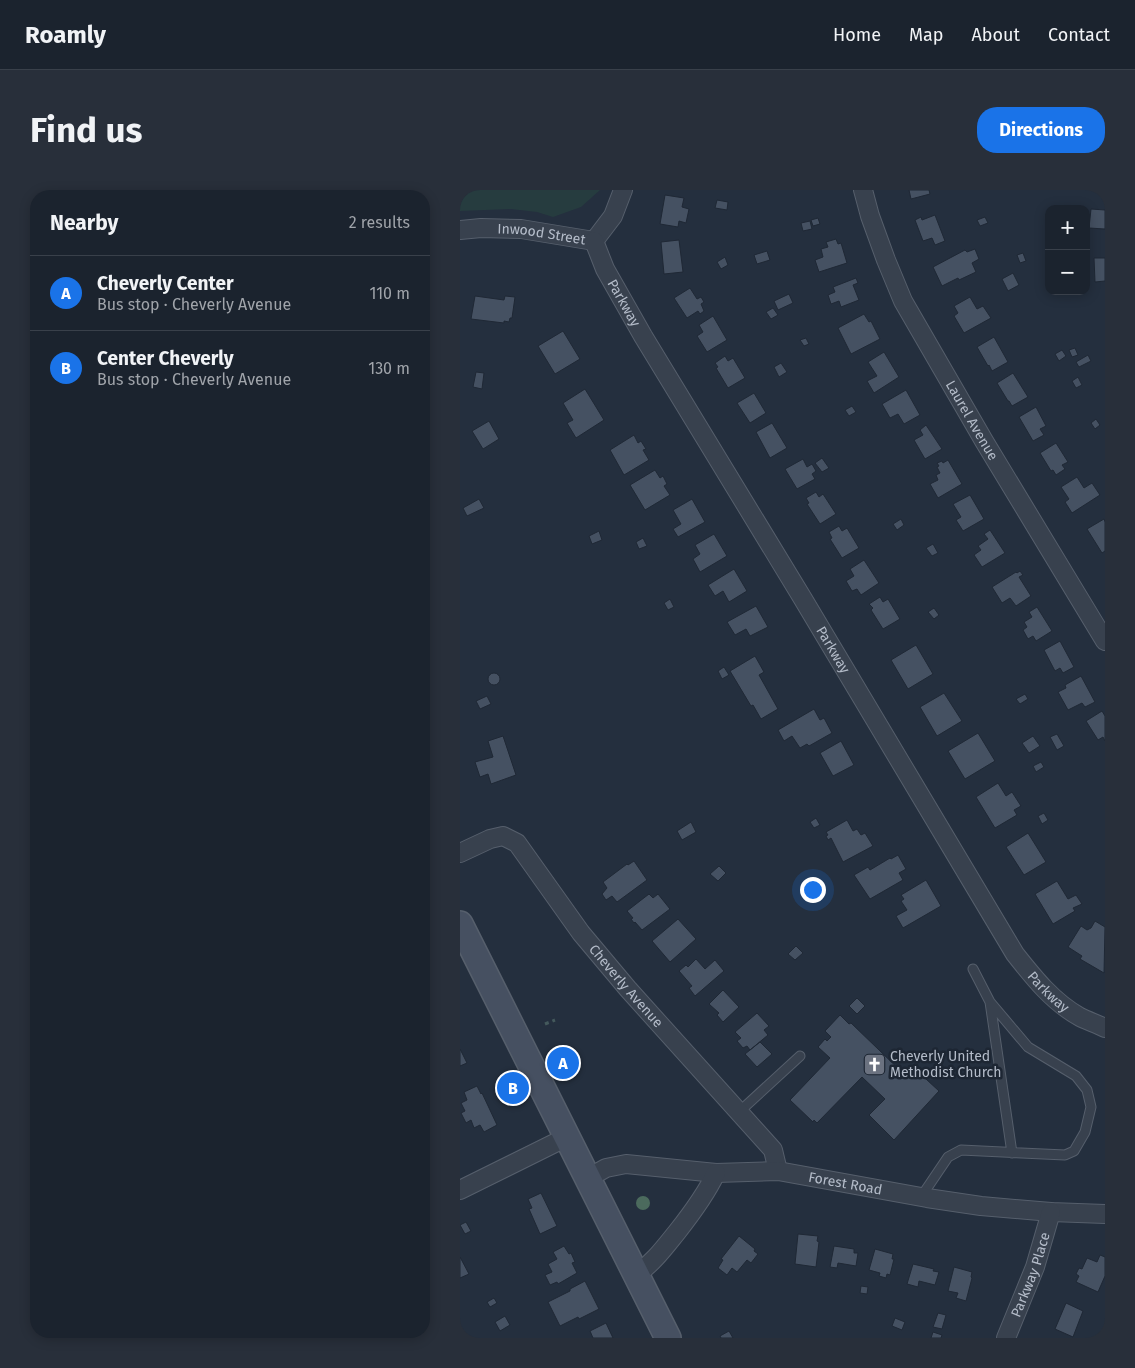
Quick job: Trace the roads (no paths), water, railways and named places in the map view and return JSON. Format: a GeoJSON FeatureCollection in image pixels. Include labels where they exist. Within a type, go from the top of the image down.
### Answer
{"type":"FeatureCollection","features":[{"type":"Feature","properties":{"kind":"street","name":"Inwood Street"},"geometry":{"type":"LineString","coordinates":[[460,230],[481,228],[521,229],[594,241],[613,216],[623,190]]}},
{"type":"Feature","properties":{"kind":"street","name":"Laurel Avenue"},"geometry":{"type":"LineString","coordinates":[[863,190],[870,216],[903,301],[1105,641]]}},
{"type":"Feature","properties":{"kind":"street","name":"Parkway"},"geometry":{"type":"LineString","coordinates":[[594,241],[605,269],[642,336],[800,594],[1015,954],[1037,981],[1062,1006],[1080,1017],[1105,1028]]}},
{"type":"Feature","properties":{"kind":"street","name":"Cheverly Avenue"},"geometry":{"type":"LineString","coordinates":[[460,853],[490,839],[502,836],[517,843],[581,933],[628,989],[773,1150],[778,1171]]}},
{"type":"Feature","properties":{"kind":"street"},"geometry":{"type":"LineString","coordinates":[[460,924],[668,1338]]}},
{"type":"Feature","properties":{"kind":"street"},"geometry":{"type":"LineString","coordinates":[[460,1190],[567,1137]]}},
{"type":"Feature","properties":{"kind":"street","name":"Forest Road"},"geometry":{"type":"LineString","coordinates":[[588,1178],[606,1168],[626,1164],[716,1173],[778,1171],[921,1197],[989,1207],[1105,1214]]}},
{"type":"Feature","properties":{"kind":"street"},"geometry":{"type":"LineString","coordinates":[[636,1275],[654,1261],[708,1190],[716,1173]]}},
{"type":"Feature","properties":{"kind":"street","name":"Parkway Place"},"geometry":{"type":"LineString","coordinates":[[1006,1338],[1035,1267],[1051,1212]]}},
{"type":"Feature","properties":{"kind":"lane"},"geometry":{"type":"LineString","coordinates":[[921,1197],[948,1157],[961,1150],[1065,1155],[1074,1151],[1085,1132],[1091,1107],[1087,1090],[1076,1076],[1028,1047],[990,1002],[973,969]]}},
{"type":"Feature","properties":{"kind":"lane"},"geometry":{"type":"LineString","coordinates":[[990,1002],[1012,1153]]}},
{"type":"Feature","properties":{"kind":"lane"},"geometry":{"type":"LineString","coordinates":[[739,1112],[800,1056]]}},
{"type":"Feature","properties":{"kind":"place","name":"Cheverly Center"},"geometry":{"type":"Point","coordinates":[563,1063]}},
{"type":"Feature","properties":{"kind":"place","name":"Cheverly United Methodist Church"},"geometry":{"type":"Point","coordinates":[874,1064]}},
{"type":"Feature","properties":{"kind":"place","name":"Center Cheverly"},"geometry":{"type":"Point","coordinates":[513,1088]}}]}
